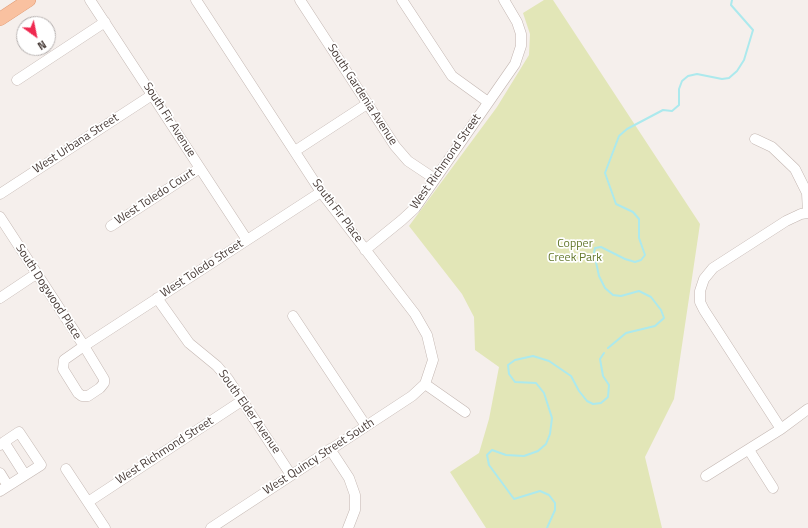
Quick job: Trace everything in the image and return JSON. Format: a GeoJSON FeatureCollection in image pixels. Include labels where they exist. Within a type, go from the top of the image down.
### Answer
{"type":"FeatureCollection","features":[{"type":"Feature","properties":{"kind":"main road"},"geometry":{"type":"LineString","coordinates":[[0,19],[29,0]]}},
{"type":"Feature","properties":{"kind":"street","name":"South Fir Avenue"},"geometry":{"type":"LineString","coordinates":[[90,0],[247,240]]}},
{"type":"Feature","properties":{"kind":"street","name":"South Fir Place"},"geometry":{"type":"LineString","coordinates":[[196,0],[321,192],[415,314],[427,335],[433,360],[425,384]]}},
{"type":"Feature","properties":{"kind":"street","name":"South Gardenia Avenue"},"geometry":{"type":"LineString","coordinates":[[300,0],[367,104],[403,155],[416,167],[434,179]]}},
{"type":"Feature","properties":{"kind":"street"},"geometry":{"type":"LineString","coordinates":[[402,0],[452,76],[488,102]]}},
{"type":"Feature","properties":{"kind":"street","name":"West Richmond Street"},"geometry":{"type":"LineString","coordinates":[[365,250],[409,214],[515,64],[521,46],[521,34],[517,22],[504,0]]}},
{"type":"Feature","properties":{"kind":"street"},"geometry":{"type":"LineString","coordinates":[[17,80],[105,22]]}},
{"type":"Feature","properties":{"kind":"street","name":"West Urbana Street"},"geometry":{"type":"LineString","coordinates":[[0,194],[152,95]]}},
{"type":"Feature","properties":{"kind":"street"},"geometry":{"type":"LineString","coordinates":[[295,151],[367,104]]}},
{"type":"Feature","properties":{"kind":"street"},"geometry":{"type":"LineString","coordinates":[[755,139],[772,147],[795,169],[807,192],[808,213],[801,214],[786,221],[713,268],[708,273],[701,286],[699,296],[704,310],[781,429]]}},
{"type":"Feature","properties":{"kind":"street","name":"West Toledo Court"},"geometry":{"type":"LineString","coordinates":[[111,226],[200,168]]}},
{"type":"Feature","properties":{"kind":"street","name":"West Toledo Street"},"geometry":{"type":"LineString","coordinates":[[84,346],[321,192]]}},
{"type":"Feature","properties":{"kind":"street","name":"South Dogwood Place"},"geometry":{"type":"LineString","coordinates":[[0,217],[84,346],[104,379],[104,383],[100,388],[88,396],[82,396],[78,393],[63,369],[64,360],[84,346]]}},
{"type":"Feature","properties":{"kind":"street"},"geometry":{"type":"LineString","coordinates":[[0,298],[36,274]]}},
{"type":"Feature","properties":{"kind":"street","name":"South Elder Avenue"},"geometry":{"type":"LineString","coordinates":[[157,298],[186,339],[223,372],[243,400],[291,475]]}},
{"type":"Feature","properties":{"kind":"street"},"geometry":{"type":"LineString","coordinates":[[293,316],[366,426]]}},
{"type":"Feature","properties":{"kind":"street"},"geometry":{"type":"LineString","coordinates":[[425,384],[465,412]]}},
{"type":"Feature","properties":{"kind":"street","name":"West Quincy Street South"},"geometry":{"type":"LineString","coordinates":[[211,528],[412,396],[425,384]]}},
{"type":"Feature","properties":{"kind":"street","name":"West Richmond Street"},"geometry":{"type":"LineString","coordinates":[[88,502],[243,400]]}},
{"type":"Feature","properties":{"kind":"street"},"geometry":{"type":"LineString","coordinates":[[706,476],[781,429],[808,409]]}},
{"type":"Feature","properties":{"kind":"street"},"geometry":{"type":"LineString","coordinates":[[0,473],[4,488],[25,475],[41,465],[19,432],[2,443],[25,475]]}},
{"type":"Feature","properties":{"kind":"street"},"geometry":{"type":"LineString","coordinates":[[330,449],[349,478],[355,495],[355,510],[348,528]]}},
{"type":"Feature","properties":{"kind":"street"},"geometry":{"type":"LineString","coordinates":[[749,450],[773,488]]}},
{"type":"Feature","properties":{"kind":"street"},"geometry":{"type":"LineString","coordinates":[[66,469],[105,528]]}},
{"type":"Feature","properties":{"kind":"green space","name":"Copper Creek Park"},"geometry":{"type":"Polygon","coordinates":[[[544,0],[553,0],[700,224],[674,399],[645,457],[662,528],[486,528],[450,472],[479,453],[489,419],[499,367],[475,350],[474,317],[462,294],[409,226],[497,107],[529,55],[530,34],[523,13],[544,0]]]}},
{"type":"Feature","properties":{"kind":"waterway"},"geometry":{"type":"LineString","coordinates":[[608,348],[626,333],[655,326],[664,318],[661,310],[651,297],[639,291],[621,296],[613,295],[605,288],[599,276],[594,253],[595,248],[601,247],[625,259],[635,262],[641,260],[645,255],[639,238],[639,219],[633,212],[616,204],[605,173],[619,136],[627,129],[663,110],[672,111],[679,105],[679,89],[682,81],[688,76],[697,74],[722,79],[729,78],[737,71],[744,60],[753,30],[731,5],[732,0]]}},
{"type":"Feature","properties":{"kind":"waterway"},"geometry":{"type":"LineString","coordinates":[[547,528],[555,510],[555,503],[549,495],[540,491],[514,499],[489,465],[487,455],[492,450],[506,455],[524,456],[538,451],[546,444],[550,434],[552,418],[544,393],[536,383],[515,382],[509,374],[508,365],[515,360],[533,356],[549,361],[571,376],[579,391],[587,401],[593,404],[601,403],[608,397],[609,385],[603,376],[600,359],[604,353]]}}]}
